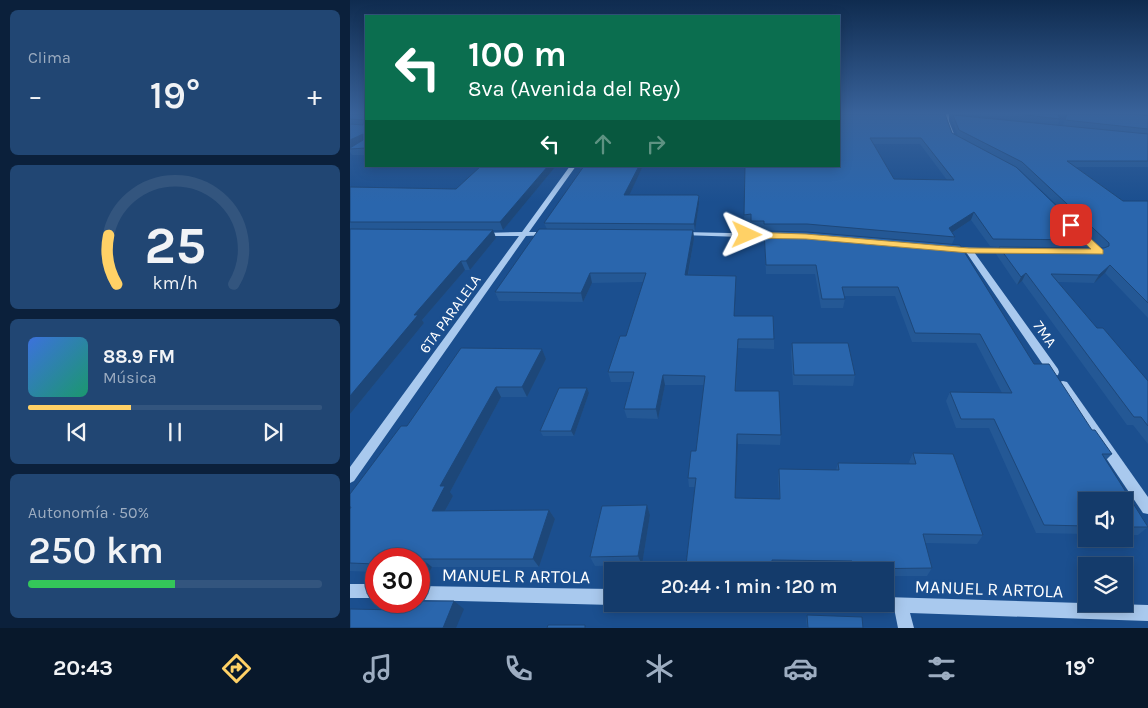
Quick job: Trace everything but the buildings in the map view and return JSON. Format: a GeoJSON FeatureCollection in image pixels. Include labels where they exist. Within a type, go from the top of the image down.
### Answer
{"type":"FeatureCollection","features":[{"type":"Feature","properties":{"kind":"street","name":"6TA PARALELA"},"geometry":{"type":"LineString","coordinates":[[350,477],[572,167]]}},
{"type":"Feature","properties":{"kind":"street"},"geometry":{"type":"LineString","coordinates":[[1078,232],[1099,252],[1090,252]]}},
{"type":"Feature","properties":{"kind":"street"},"geometry":{"type":"LineString","coordinates":[[476,234],[553,234]]}},
{"type":"Feature","properties":{"kind":"street"},"geometry":{"type":"LineString","coordinates":[[670,234],[786,236]]}},
{"type":"Feature","properties":{"kind":"street"},"geometry":{"type":"LineString","coordinates":[[940,248],[1015,251]]}},
{"type":"Feature","properties":{"kind":"street","name":"7MA"},"geometry":{"type":"LineString","coordinates":[[969,250],[1148,508]]}},
{"type":"Feature","properties":{"kind":"street"},"geometry":{"type":"LineString","coordinates":[[350,591],[365,592]]}},
{"type":"Feature","properties":{"kind":"street","name":"MANUEL R ARTOLA"},"geometry":{"type":"LineString","coordinates":[[430,592],[604,597]]}},
{"type":"Feature","properties":{"kind":"street","name":"MANUEL R ARTOLA"},"geometry":{"type":"LineString","coordinates":[[894,605],[1148,613]]}},
{"type":"Feature","properties":{"kind":"street"},"geometry":{"type":"LineString","coordinates":[[901,605],[906,628]]}},
{"type":"Feature","properties":{"kind":"route"},"geometry":{"type":"LineString","coordinates":[[747,235],[806,236],[969,250],[1099,252],[1071,225]]}}]}
